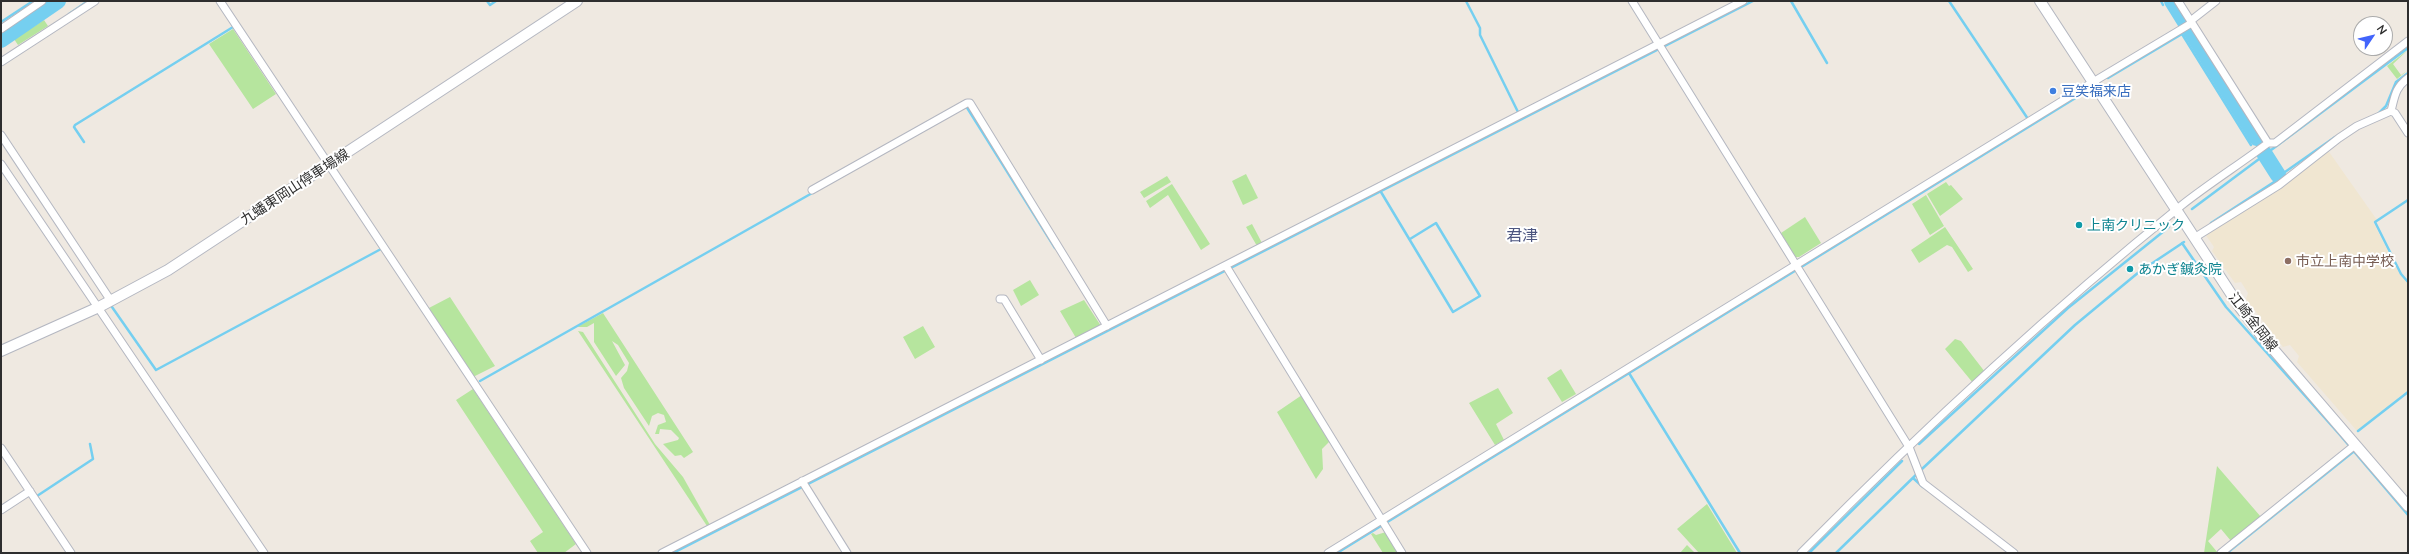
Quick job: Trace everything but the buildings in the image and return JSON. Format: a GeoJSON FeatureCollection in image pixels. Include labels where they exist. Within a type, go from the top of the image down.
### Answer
{"type":"FeatureCollection","features":[{"type":"Feature","properties":{"kind":"main road","name":"九蟠東岡山停車場線"},"geometry":{"type":"LineString","coordinates":[[1,351],[99,307],[168,270],[329,166],[577,1]]}},
{"type":"Feature","properties":{"kind":"main road","name":"江崎金岡線"},"geometry":{"type":"LineString","coordinates":[[2040,1],[2194,238],[2261,335],[2352,447],[2408,506]]}},
{"type":"Feature","properties":{"kind":"street"},"geometry":{"type":"LineString","coordinates":[[1,62],[94,1]]}},
{"type":"Feature","properties":{"kind":"street"},"geometry":{"type":"LineString","coordinates":[[220,1],[587,553]]}},
{"type":"Feature","properties":{"kind":"street"},"geometry":{"type":"LineString","coordinates":[[1632,1],[1909,447],[1920,471],[1923,483],[2014,553]]}},
{"type":"Feature","properties":{"kind":"street"},"geometry":{"type":"LineString","coordinates":[[662,553],[804,484],[1107,326],[1228,269],[1660,47],[1743,1]]}},
{"type":"Feature","properties":{"kind":"street"},"geometry":{"type":"LineString","coordinates":[[2178,1],[2189,25],[2235,88],[2268,143]]}},
{"type":"Feature","properties":{"kind":"street"},"geometry":{"type":"LineString","coordinates":[[1328,553],[1383,523],[1798,267],[2093,82],[2189,25],[2216,1]]}},
{"type":"Feature","properties":{"kind":"street"},"geometry":{"type":"LineString","coordinates":[[1,28],[37,2]]}},
{"type":"Feature","properties":{"kind":"street"},"geometry":{"type":"LineString","coordinates":[[1801,553],[1909,447],[2041,324],[2176,210],[2268,143],[2275,143],[2408,41]]}},
{"type":"Feature","properties":{"kind":"street"},"geometry":{"type":"LineString","coordinates":[[2391,109],[2394,94],[2399,85],[2408,78]]}},
{"type":"Feature","properties":{"kind":"street"},"geometry":{"type":"LineString","coordinates":[[812,190],[967,103],[970,103],[1107,326]]}},
{"type":"Feature","properties":{"kind":"street"},"geometry":{"type":"LineString","coordinates":[[2391,109],[2408,133]]}},
{"type":"Feature","properties":{"kind":"street"},"geometry":{"type":"LineString","coordinates":[[2194,238],[2279,185],[2339,138],[2357,126],[2391,109]]}},
{"type":"Feature","properties":{"kind":"street"},"geometry":{"type":"LineString","coordinates":[[1,136],[110,301]]}},
{"type":"Feature","properties":{"kind":"street"},"geometry":{"type":"LineString","coordinates":[[1,164],[264,553]]}},
{"type":"Feature","properties":{"kind":"street"},"geometry":{"type":"LineString","coordinates":[[1228,269],[1402,553]]}},
{"type":"Feature","properties":{"kind":"street"},"geometry":{"type":"LineString","coordinates":[[1000,299],[1004,299],[1041,360]]}},
{"type":"Feature","properties":{"kind":"street"},"geometry":{"type":"LineString","coordinates":[[2220,553],[2352,447]]}},
{"type":"Feature","properties":{"kind":"street"},"geometry":{"type":"LineString","coordinates":[[1,448],[28,492],[71,553]]}},
{"type":"Feature","properties":{"kind":"street"},"geometry":{"type":"LineString","coordinates":[[804,484],[846,553]]}},
{"type":"Feature","properties":{"kind":"street"},"geometry":{"type":"LineString","coordinates":[[1,510],[28,492]]}},
{"type":"Feature","properties":{"kind":"shaded area"},"geometry":{"type":"Polygon","coordinates":[[[2327,149],[2377,220],[2373,222],[2400,275],[2408,284],[2408,390],[2357,431],[2297,362],[2299,356],[2290,345],[2283,347],[2246,299],[2248,293],[2241,282],[2235,283],[2212,251],[2214,247],[2205,234],[2327,149]]]}},
{"type":"Feature","properties":{"kind":"green space"},"geometry":{"type":"Polygon","coordinates":[[[44,20],[48,26],[18,45],[14,39],[44,20]]]}},
{"type":"Feature","properties":{"kind":"green space"},"geometry":{"type":"Polygon","coordinates":[[[233,29],[276,94],[253,109],[209,44],[233,29]]]}},
{"type":"Feature","properties":{"kind":"green space"},"geometry":{"type":"Polygon","coordinates":[[[2408,50],[2393,64],[2401,75],[2408,70],[2397,79],[2387,66],[2408,50]]]}},
{"type":"Feature","properties":{"kind":"green space"},"geometry":{"type":"Polygon","coordinates":[[[1246,174],[1258,198],[1243,205],[1232,181],[1246,174]]]}},
{"type":"Feature","properties":{"kind":"green space"},"geometry":{"type":"Polygon","coordinates":[[[1167,176],[1171,182],[1144,198],[1140,192],[1167,176]]]}},
{"type":"Feature","properties":{"kind":"green space"},"geometry":{"type":"Polygon","coordinates":[[[1946,182],[1949,186],[1951,185],[1963,199],[1940,216],[1927,194],[1946,182]]]}},
{"type":"Feature","properties":{"kind":"green space"},"geometry":{"type":"Polygon","coordinates":[[[1172,184],[1210,244],[1201,250],[1168,195],[1150,208],[1146,201],[1172,184]]]}},
{"type":"Feature","properties":{"kind":"green space"},"geometry":{"type":"Polygon","coordinates":[[[1926,195],[1944,226],[1930,235],[1912,204],[1926,195]]]}},
{"type":"Feature","properties":{"kind":"green space"},"geometry":{"type":"Polygon","coordinates":[[[1805,217],[1821,243],[1799,257],[1795,257],[1781,233],[1805,217]]]}},
{"type":"Feature","properties":{"kind":"green space"},"geometry":{"type":"Polygon","coordinates":[[[1252,224],[1262,243],[1257,246],[1246,227],[1252,224]]]}},
{"type":"Feature","properties":{"kind":"green space"},"geometry":{"type":"Polygon","coordinates":[[[1945,227],[1973,269],[1968,272],[1952,247],[1947,245],[1919,263],[1911,250],[1945,227]]]}},
{"type":"Feature","properties":{"kind":"green space"},"geometry":{"type":"Polygon","coordinates":[[[1030,280],[1039,295],[1021,306],[1013,290],[1030,280]]]}},
{"type":"Feature","properties":{"kind":"green space"},"geometry":{"type":"Polygon","coordinates":[[[450,297],[495,366],[473,377],[427,309],[450,297]]]}},
{"type":"Feature","properties":{"kind":"green space"},"geometry":{"type":"Polygon","coordinates":[[[1084,300],[1101,326],[1076,338],[1060,311],[1084,300]]]}},
{"type":"Feature","properties":{"kind":"green space"},"geometry":{"type":"Polygon","coordinates":[[[603,313],[693,452],[684,458],[681,455],[675,456],[663,444],[678,440],[679,438],[671,430],[660,429],[659,434],[655,434],[658,425],[666,422],[664,415],[658,413],[652,416],[649,426],[624,388],[621,378],[627,371],[629,363],[618,345],[612,341],[625,365],[616,376],[594,342],[594,323],[587,327],[577,327],[603,313]]]}},
{"type":"Feature","properties":{"kind":"green space"},"geometry":{"type":"Polygon","coordinates":[[[923,326],[935,347],[915,359],[903,337],[923,326]]]}},
{"type":"Feature","properties":{"kind":"green space"},"geometry":{"type":"Polygon","coordinates":[[[578,331],[583,332],[655,444],[683,477],[710,525],[707,526],[578,331]]]}},
{"type":"Feature","properties":{"kind":"green space"},"geometry":{"type":"Polygon","coordinates":[[[1955,339],[1961,341],[1985,372],[1973,383],[1945,349],[1955,339]]]}},
{"type":"Feature","properties":{"kind":"green space"},"geometry":{"type":"Polygon","coordinates":[[[1561,369],[1576,394],[1562,402],[1547,378],[1561,369]]]}},
{"type":"Feature","properties":{"kind":"green space"},"geometry":{"type":"Polygon","coordinates":[[[1498,388],[1513,413],[1496,424],[1504,440],[1495,445],[1469,403],[1498,388]]]}},
{"type":"Feature","properties":{"kind":"green space"},"geometry":{"type":"Polygon","coordinates":[[[473,389],[576,544],[564,553],[538,553],[530,541],[543,532],[456,400],[473,389]]]}},
{"type":"Feature","properties":{"kind":"green space"},"geometry":{"type":"Polygon","coordinates":[[[1302,395],[1330,441],[1322,449],[1323,469],[1316,479],[1277,412],[1302,395]]]}},
{"type":"Feature","properties":{"kind":"green space"},"geometry":{"type":"Polygon","coordinates":[[[2217,466],[2261,517],[2231,541],[2221,529],[2208,541],[2218,553],[2204,553],[2217,466]]]}},
{"type":"Feature","properties":{"kind":"green space"},"geometry":{"type":"Polygon","coordinates":[[[1707,504],[1737,553],[1699,553],[1677,529],[1707,504]]]}},
{"type":"Feature","properties":{"kind":"green space"},"geometry":{"type":"Polygon","coordinates":[[[1386,532],[1399,553],[1383,553],[1371,534],[1373,533],[1376,535],[1386,532]]]}},
{"type":"Feature","properties":{"kind":"green space"},"geometry":{"type":"Polygon","coordinates":[[[1687,545],[1695,553],[1680,553],[1687,545]]]}},
{"type":"Feature","properties":{"kind":"waterway"},"geometry":{"type":"LineString","coordinates":[[1,22],[33,1]]}},
{"type":"Feature","properties":{"kind":"waterway"},"geometry":{"type":"LineString","coordinates":[[1,40],[58,1]]}},
{"type":"Feature","properties":{"kind":"waterway"},"geometry":{"type":"LineString","coordinates":[[69,14],[88,1]]}},
{"type":"Feature","properties":{"kind":"waterway"},"geometry":{"type":"LineString","coordinates":[[487,1],[490,5],[496,1]]}},
{"type":"Feature","properties":{"kind":"waterway"},"geometry":{"type":"LineString","coordinates":[[1466,1],[1480,28],[1480,35],[1518,112]]}},
{"type":"Feature","properties":{"kind":"waterway"},"geometry":{"type":"LineString","coordinates":[[673,553],[1753,1]]}},
{"type":"Feature","properties":{"kind":"waterway"},"geometry":{"type":"LineString","coordinates":[[1791,1],[1827,63]]}},
{"type":"Feature","properties":{"kind":"waterway"},"geometry":{"type":"LineString","coordinates":[[1949,1],[2028,119]]}},
{"type":"Feature","properties":{"kind":"waterway"},"geometry":{"type":"LineString","coordinates":[[2161,1],[2163,5]]}},
{"type":"Feature","properties":{"kind":"waterway"},"geometry":{"type":"LineString","coordinates":[[2172,1],[2257,138]]}},
{"type":"Feature","properties":{"kind":"waterway"},"geometry":{"type":"LineString","coordinates":[[84,142],[74,127],[75,125],[233,27]]}},
{"type":"Feature","properties":{"kind":"waterway"},"geometry":{"type":"LineString","coordinates":[[2184,36],[2192,32]]}},
{"type":"Feature","properties":{"kind":"waterway"},"geometry":{"type":"LineString","coordinates":[[2108,78],[2182,34],[2251,145]]}},
{"type":"Feature","properties":{"kind":"waterway"},"geometry":{"type":"LineString","coordinates":[[2192,209],[2408,48]]}},
{"type":"Feature","properties":{"kind":"waterway"},"geometry":{"type":"LineString","coordinates":[[2378,114],[2386,106],[2396,82],[2408,73]]}},
{"type":"Feature","properties":{"kind":"waterway"},"geometry":{"type":"LineString","coordinates":[[1337,553],[2082,94]]}},
{"type":"Feature","properties":{"kind":"waterway"},"geometry":{"type":"LineString","coordinates":[[965,107],[966,106],[1055,248]]}},
{"type":"Feature","properties":{"kind":"waterway"},"geometry":{"type":"LineString","coordinates":[[2211,223],[2274,182],[2278,175],[2285,172],[2335,137]]}},
{"type":"Feature","properties":{"kind":"waterway"},"geometry":{"type":"LineString","coordinates":[[2264,153],[2278,175]]}},
{"type":"Feature","properties":{"kind":"waterway"},"geometry":{"type":"LineString","coordinates":[[480,381],[814,192]]}},
{"type":"Feature","properties":{"kind":"waterway"},"geometry":{"type":"LineString","coordinates":[[1381,192],[1453,312],[1480,296],[1436,223],[1410,239]]}},
{"type":"Feature","properties":{"kind":"waterway"},"geometry":{"type":"LineString","coordinates":[[2408,200],[2375,222],[2401,274],[2408,282]]}},
{"type":"Feature","properties":{"kind":"waterway"},"geometry":{"type":"LineString","coordinates":[[1919,444],[2068,308],[2169,227]]}},
{"type":"Feature","properties":{"kind":"waterway"},"geometry":{"type":"LineString","coordinates":[[1836,553],[1922,469],[2075,325],[2139,272],[2184,242]]}},
{"type":"Feature","properties":{"kind":"waterway"},"geometry":{"type":"LineString","coordinates":[[2182,243],[2226,307],[2340,435],[2408,515]]}},
{"type":"Feature","properties":{"kind":"waterway"},"geometry":{"type":"LineString","coordinates":[[112,307],[156,370],[381,249]]}},
{"type":"Feature","properties":{"kind":"waterway"},"geometry":{"type":"LineString","coordinates":[[1629,373],[1740,553]]}},
{"type":"Feature","properties":{"kind":"waterway"},"geometry":{"type":"LineString","coordinates":[[2358,431],[2408,392]]}},
{"type":"Feature","properties":{"kind":"waterway"},"geometry":{"type":"LineString","coordinates":[[37,496],[93,459],[90,444]]}},
{"type":"Feature","properties":{"kind":"waterway"},"geometry":{"type":"LineString","coordinates":[[2227,553],[2353,452]]}},
{"type":"Feature","properties":{"kind":"waterway"},"geometry":{"type":"LineString","coordinates":[[1809,553],[1902,461]]}},
{"type":"Feature","properties":{"kind":"waterway"},"geometry":{"type":"LineString","coordinates":[[1913,478],[1923,487]]}},
{"type":"Feature","properties":{"kind":"place","name":"豆笑福来店"},"geometry":{"type":"Point","coordinates":[2053,91]}},
{"type":"Feature","properties":{"kind":"place","name":"上南クリニック"},"geometry":{"type":"Point","coordinates":[2079,225]}},
{"type":"Feature","properties":{"kind":"place","name":"市立上南中学校"},"geometry":{"type":"Point","coordinates":[2288,261]}},
{"type":"Feature","properties":{"kind":"place","name":"あかぎ鍼灸院"},"geometry":{"type":"Point","coordinates":[2130,269]}},
{"type":"Feature","properties":{"kind":"district","name":"君津"},"geometry":{"type":"Point","coordinates":[1522,236]}}]}
